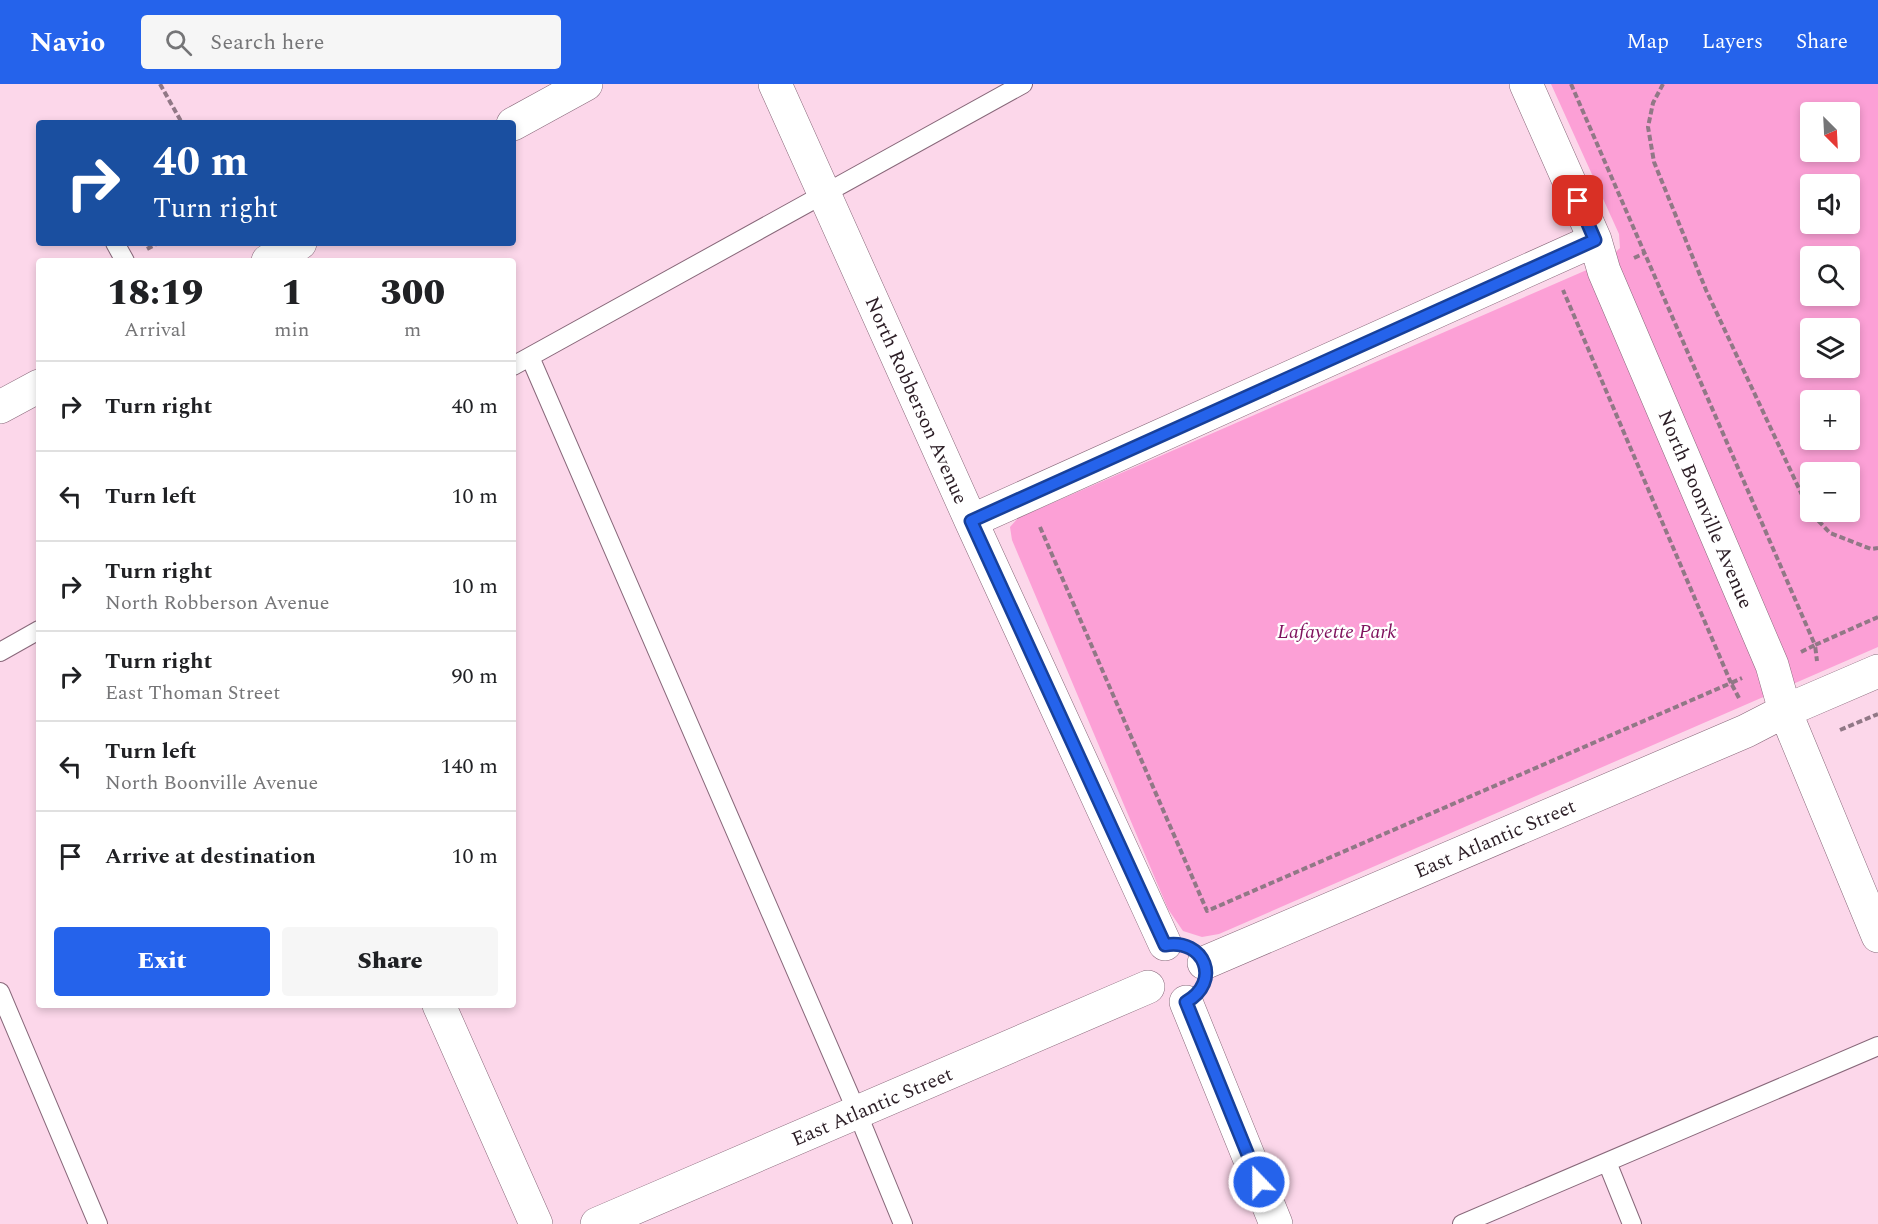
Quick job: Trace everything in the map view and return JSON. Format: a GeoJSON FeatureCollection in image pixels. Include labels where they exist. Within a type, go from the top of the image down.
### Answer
{"type":"FeatureCollection","features":[{"type":"Feature","properties":{"kind":"street"},"geometry":{"type":"LineString","coordinates":[[516,122],[586,84]]}},
{"type":"Feature","properties":{"kind":"street","name":"North Robberson Avenue"},"geometry":{"type":"LineString","coordinates":[[775,84],[1165,945]]}},
{"type":"Feature","properties":{"kind":"street","name":"North Boonville Avenue"},"geometry":{"type":"LineString","coordinates":[[1526,84],[1772,665],[1785,711],[1878,936]]}},
{"type":"Feature","properties":{"kind":"street"},"geometry":{"type":"LineString","coordinates":[[273,258],[295,246]]}},
{"type":"Feature","properties":{"kind":"street"},"geometry":{"type":"LineString","coordinates":[[971,521],[1026,495],[1600,255]]}},
{"type":"Feature","properties":{"kind":"street"},"geometry":{"type":"LineString","coordinates":[[0,407],[36,388]]}},
{"type":"Feature","properties":{"kind":"street","name":"East Atlantic Street"},"geometry":{"type":"LineString","coordinates":[[1204,963],[1746,731],[1785,711],[1878,671]]}},
{"type":"Feature","properties":{"kind":"street"},"geometry":{"type":"LineString","coordinates":[[1185,944],[1196,951],[1204,963],[1206,969],[1204,983],[1197,994],[1186,1002],[1173,1004],[1167,1002],[1156,997],[1148,987],[1145,975],[1147,962],[1154,952],[1165,945],[1185,944]]}},
{"type":"Feature","properties":{"kind":"street","name":"East Atlantic Street"},"geometry":{"type":"LineString","coordinates":[[597,1224],[1148,987]]}},
{"type":"Feature","properties":{"kind":"street"},"geometry":{"type":"LineString","coordinates":[[1186,1002],[1276,1224]]}},
{"type":"Feature","properties":{"kind":"street"},"geometry":{"type":"LineString","coordinates":[[440,1008],[536,1224]]}},
{"type":"Feature","properties":{"kind":"lane"},"geometry":{"type":"LineString","coordinates":[[516,364],[1023,84]]}},
{"type":"Feature","properties":{"kind":"lane"},"geometry":{"type":"LineString","coordinates":[[530,357],[857,1112],[903,1224]]}},
{"type":"Feature","properties":{"kind":"lane"},"geometry":{"type":"LineString","coordinates":[[0,652],[36,632]]}},
{"type":"Feature","properties":{"kind":"lane"},"geometry":{"type":"LineString","coordinates":[[0,992],[98,1224]]}},
{"type":"Feature","properties":{"kind":"lane"},"geometry":{"type":"LineString","coordinates":[[1462,1224],[1878,1046]]}},
{"type":"Feature","properties":{"kind":"lane"},"geometry":{"type":"LineString","coordinates":[[1607,1162],[1632,1224]]}},
{"type":"Feature","properties":{"kind":"path"},"geometry":{"type":"LineString","coordinates":[[160,84],[180,120]]}},
{"type":"Feature","properties":{"kind":"path"},"geometry":{"type":"LineString","coordinates":[[1571,84],[1815,645],[1878,617]]}},
{"type":"Feature","properties":{"kind":"path"},"geometry":{"type":"LineString","coordinates":[[1663,84],[1653,103],[1648,127],[1654,162],[1709,297],[1810,512],[1830,533],[1871,549],[1878,548]]}},
{"type":"Feature","properties":{"kind":"path"},"geometry":{"type":"LineString","coordinates":[[145,250],[152,246]]}},
{"type":"Feature","properties":{"kind":"path"},"geometry":{"type":"LineString","coordinates":[[1026,495],[1207,911],[1731,683],[1563,289],[1600,255],[1645,253]]}},
{"type":"Feature","properties":{"kind":"path"},"geometry":{"type":"LineString","coordinates":[[1840,730],[1878,714]]}},
{"type":"Feature","properties":{"kind":"green space","name":"Lafayette Park"},"geometry":{"type":"Polygon","coordinates":[[[1551,84],[1878,84],[1878,647],[1219,934],[1202,937],[1183,931],[1168,909],[1012,540],[1010,527],[1018,518],[1605,262],[1620,248],[1619,234],[1551,84]]]}},
{"type":"Feature","properties":{"kind":"route"},"geometry":{"type":"LineString","coordinates":[[1259,1182],[1186,1002],[1197,994],[1204,983],[1206,976],[1204,963],[1196,951],[1185,944],[1165,945],[971,521],[1595,240],[1578,201]]}}]}
